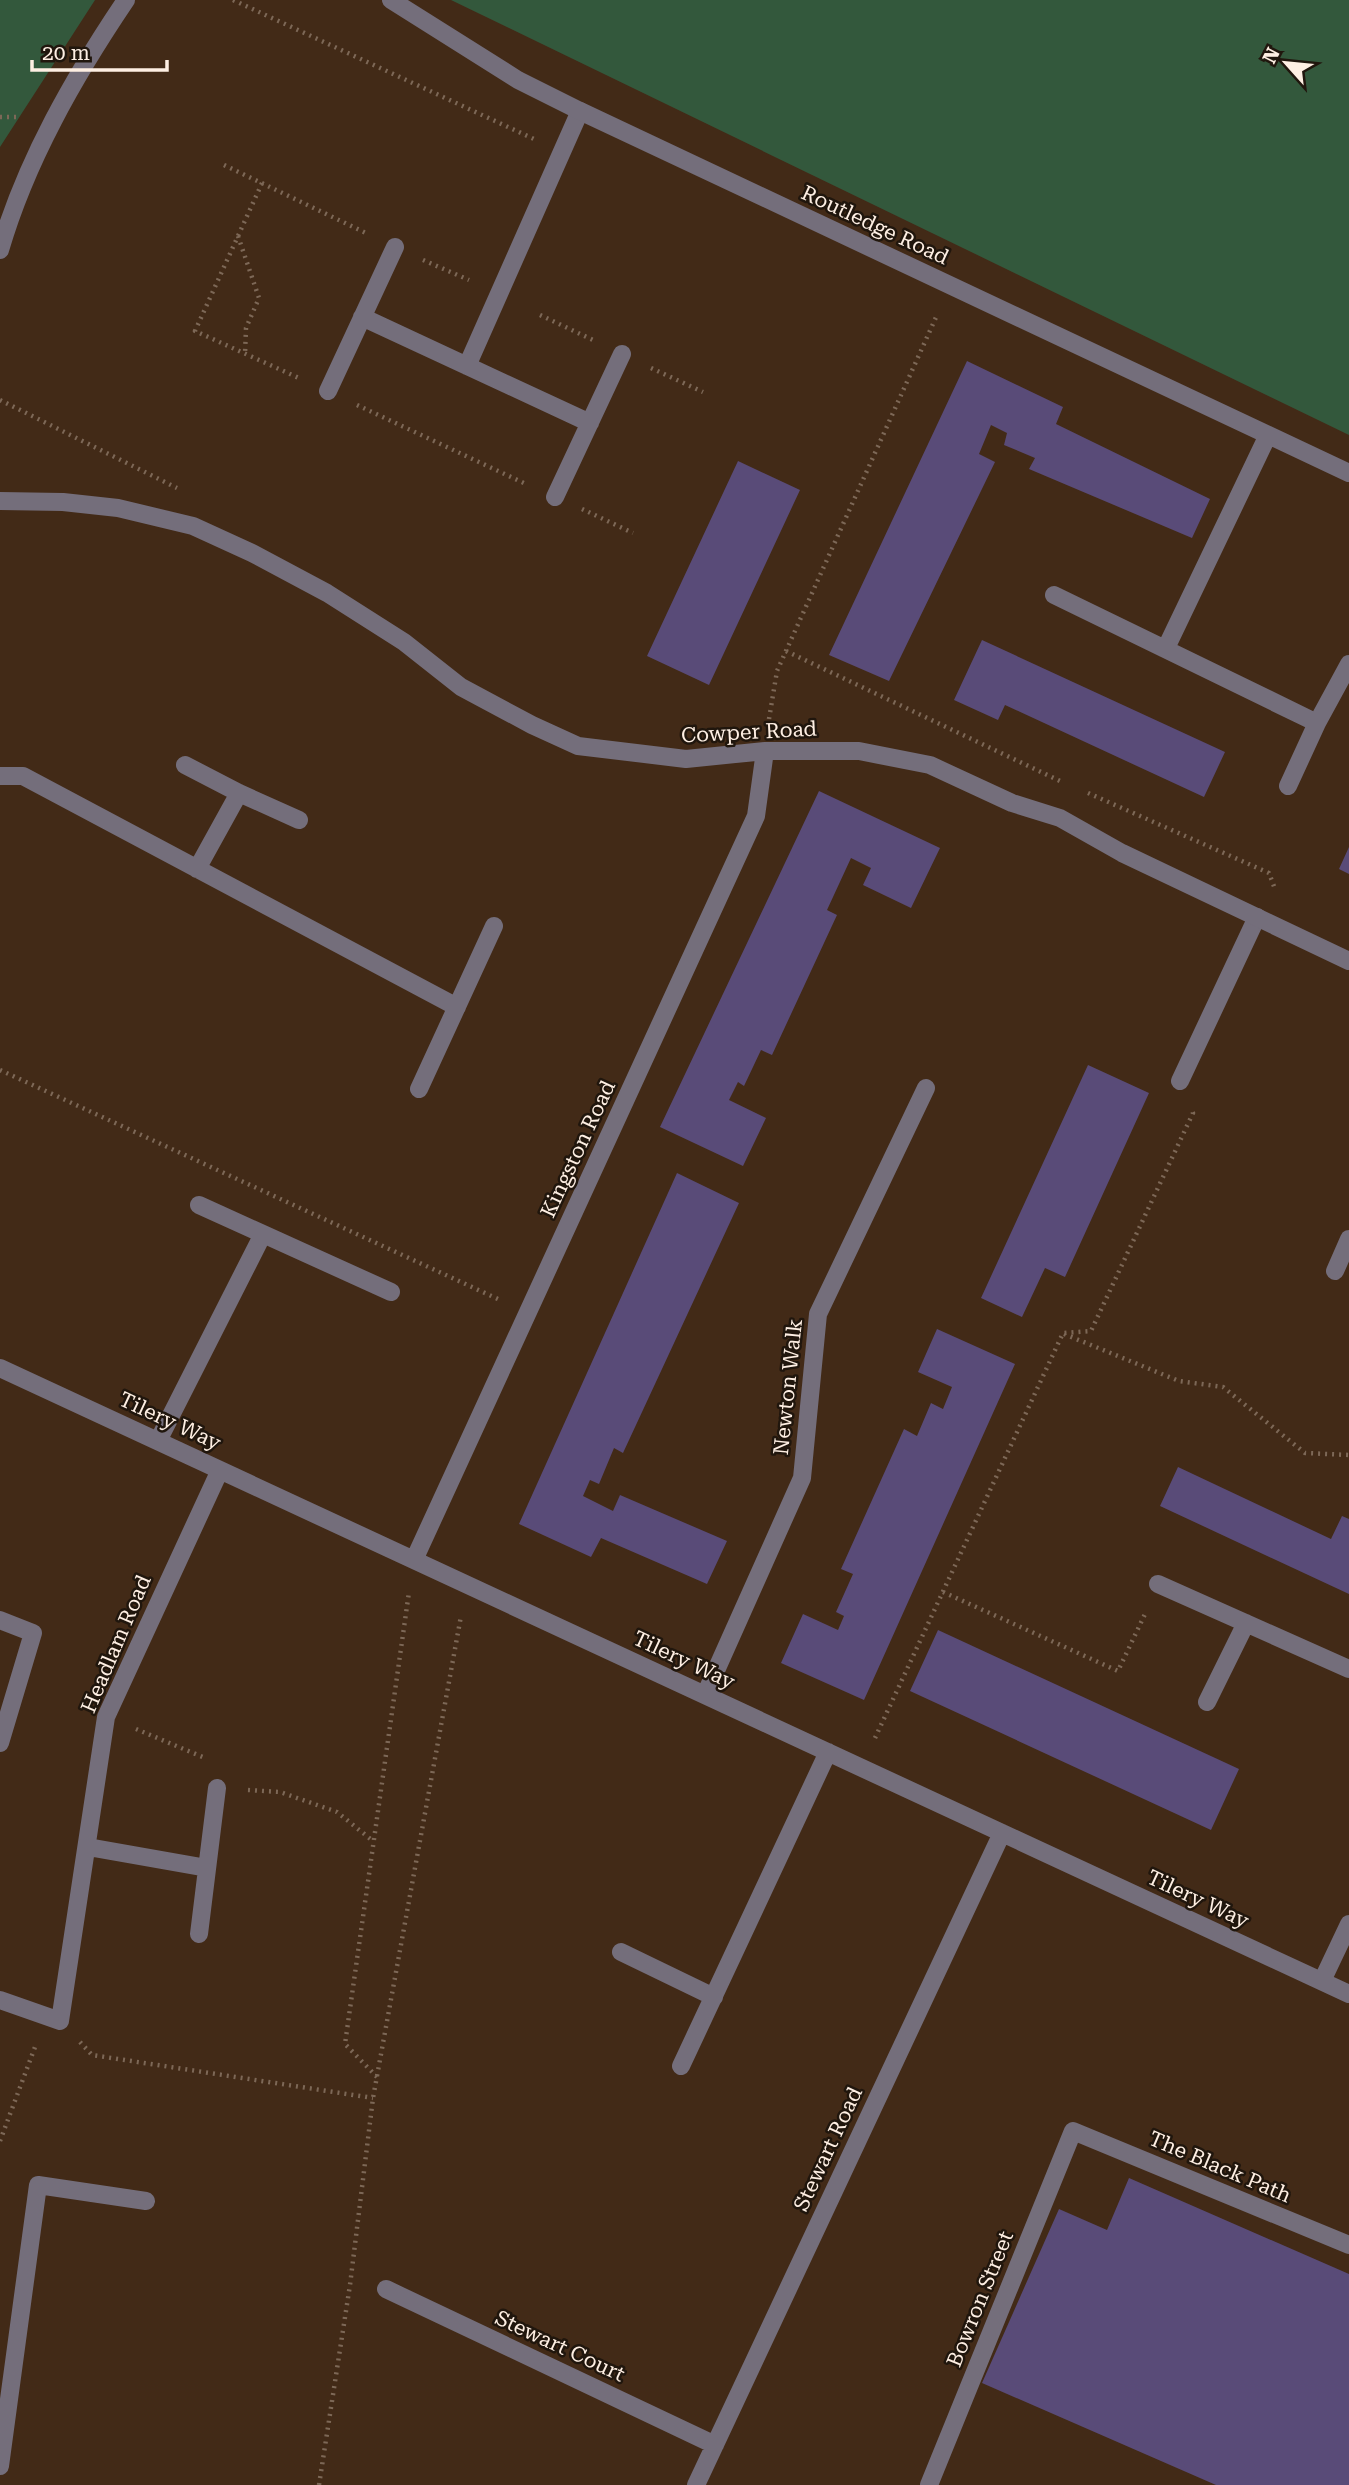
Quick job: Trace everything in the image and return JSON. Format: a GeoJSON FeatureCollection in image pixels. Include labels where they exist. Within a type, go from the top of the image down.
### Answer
{"type":"FeatureCollection","features":[{"type":"Feature","properties":{"kind":"street"},"geometry":{"type":"LineString","coordinates":[[0,250],[9,219],[55,116],[99,40],[126,0]]}},
{"type":"Feature","properties":{"kind":"street","name":"Routledge Road"},"geometry":{"type":"LineString","coordinates":[[391,0],[518,79],[580,111],[1349,473]]}},
{"type":"Feature","properties":{"kind":"street"},"geometry":{"type":"LineString","coordinates":[[467,366],[580,111]]}},
{"type":"Feature","properties":{"kind":"street"},"geometry":{"type":"LineString","coordinates":[[328,391],[395,247]]}},
{"type":"Feature","properties":{"kind":"street"},"geometry":{"type":"LineString","coordinates":[[362,317],[590,423]]}},
{"type":"Feature","properties":{"kind":"street"},"geometry":{"type":"LineString","coordinates":[[555,497],[622,354]]}},
{"type":"Feature","properties":{"kind":"street"},"geometry":{"type":"LineString","coordinates":[[1166,648],[1268,435]]}},
{"type":"Feature","properties":{"kind":"street","name":"Cowper Road"},"geometry":{"type":"LineString","coordinates":[[0,500],[63,502],[118,508],[193,526],[251,552],[327,593],[404,642],[461,687],[578,746],[686,760],[765,751],[859,751],[930,765],[1012,803],[1060,818],[1122,853],[1349,961]]}},
{"type":"Feature","properties":{"kind":"street"},"geometry":{"type":"LineString","coordinates":[[1054,595],[1317,723]]}},
{"type":"Feature","properties":{"kind":"street"},"geometry":{"type":"LineString","coordinates":[[1288,786],[1317,723],[1349,664]]}},
{"type":"Feature","properties":{"kind":"street","name":"Kingston Road"},"geometry":{"type":"LineString","coordinates":[[414,1560],[756,816],[765,751]]}},
{"type":"Feature","properties":{"kind":"street"},"geometry":{"type":"LineString","coordinates":[[185,765],[299,820]]}},
{"type":"Feature","properties":{"kind":"street"},"geometry":{"type":"LineString","coordinates":[[0,776],[23,776],[457,1007]]}},
{"type":"Feature","properties":{"kind":"street"},"geometry":{"type":"LineString","coordinates":[[197,869],[239,793]]}},
{"type":"Feature","properties":{"kind":"street"},"geometry":{"type":"LineString","coordinates":[[1180,1081],[1257,917]]}},
{"type":"Feature","properties":{"kind":"street"},"geometry":{"type":"LineString","coordinates":[[419,1089],[494,926]]}},
{"type":"Feature","properties":{"kind":"street","name":"Newton Walk"},"geometry":{"type":"LineString","coordinates":[[705,1695],[802,1478],[818,1314],[926,1088]]}},
{"type":"Feature","properties":{"kind":"street"},"geometry":{"type":"LineString","coordinates":[[199,1205],[391,1293]]}},
{"type":"Feature","properties":{"kind":"street"},"geometry":{"type":"LineString","coordinates":[[158,1441],[263,1234]]}},
{"type":"Feature","properties":{"kind":"street"},"geometry":{"type":"LineString","coordinates":[[1335,1271],[1349,1239]]}},
{"type":"Feature","properties":{"kind":"street","name":"Tilery Way"},"geometry":{"type":"LineString","coordinates":[[0,1368],[1349,1994]]}},
{"type":"Feature","properties":{"kind":"street","name":"Headlam Road"},"geometry":{"type":"LineString","coordinates":[[53,2019],[88,1847],[106,1717],[219,1469]]}},
{"type":"Feature","properties":{"kind":"street"},"geometry":{"type":"LineString","coordinates":[[1158,1584],[1349,1669]]}},
{"type":"Feature","properties":{"kind":"street"},"geometry":{"type":"LineString","coordinates":[[0,1620],[33,1633],[0,1743]]}},
{"type":"Feature","properties":{"kind":"street"},"geometry":{"type":"LineString","coordinates":[[1207,1702],[1246,1623]]}},
{"type":"Feature","properties":{"kind":"street"},"geometry":{"type":"LineString","coordinates":[[681,2066],[828,1752]]}},
{"type":"Feature","properties":{"kind":"street"},"geometry":{"type":"LineString","coordinates":[[199,1934],[217,1788]]}},
{"type":"Feature","properties":{"kind":"street","name":"Stewart Road"},"geometry":{"type":"LineString","coordinates":[[696,2485],[1002,1833]]}},
{"type":"Feature","properties":{"kind":"street"},"geometry":{"type":"LineString","coordinates":[[88,1847],[206,1868]]}},
{"type":"Feature","properties":{"kind":"street"},"geometry":{"type":"LineString","coordinates":[[1322,1981],[1349,1924]]}},
{"type":"Feature","properties":{"kind":"street"},"geometry":{"type":"LineString","coordinates":[[621,1952],[714,1997]]}},
{"type":"Feature","properties":{"kind":"street"},"geometry":{"type":"LineString","coordinates":[[0,2000],[53,2019]]}},
{"type":"Feature","properties":{"kind":"street","name":"The Black Path"},"geometry":{"type":"LineString","coordinates":[[1073,2131],[1349,2245]]}},
{"type":"Feature","properties":{"kind":"street","name":"Bowron Street"},"geometry":{"type":"LineString","coordinates":[[929,2485],[1073,2131]]}},
{"type":"Feature","properties":{"kind":"street"},"geometry":{"type":"LineString","coordinates":[[0,2466],[38,2185],[146,2200]]}},
{"type":"Feature","properties":{"kind":"street","name":"Stewart Court"},"geometry":{"type":"LineString","coordinates":[[386,2289],[715,2445]]}},
{"type":"Feature","properties":{"kind":"path"},"geometry":{"type":"LineString","coordinates":[[233,0],[539,141]]}},
{"type":"Feature","properties":{"kind":"path"},"geometry":{"type":"LineString","coordinates":[[224,165],[477,284]]}},
{"type":"Feature","properties":{"kind":"path"},"geometry":{"type":"LineString","coordinates":[[262,183],[195,331],[634,533]]}},
{"type":"Feature","properties":{"kind":"path"},"geometry":{"type":"LineString","coordinates":[[238,236],[259,298],[246,328],[245,354]]}},
{"type":"Feature","properties":{"kind":"path"},"geometry":{"type":"LineString","coordinates":[[765,751],[777,671],[950,285]]}},
{"type":"Feature","properties":{"kind":"path"},"geometry":{"type":"LineString","coordinates":[[0,400],[176,485],[193,526]]}},
{"type":"Feature","properties":{"kind":"path"},"geometry":{"type":"LineString","coordinates":[[786,651],[1064,783]]}},
{"type":"Feature","properties":{"kind":"path"},"geometry":{"type":"LineString","coordinates":[[1077,788],[1269,873],[1290,933]]}},
{"type":"Feature","properties":{"kind":"path"},"geometry":{"type":"LineString","coordinates":[[0,1070],[527,1312]]}},
{"type":"Feature","properties":{"kind":"path"},"geometry":{"type":"LineString","coordinates":[[1063,1334],[1091,1331],[1176,1150],[1193,1113],[1180,1081]]}},
{"type":"Feature","properties":{"kind":"path"},"geometry":{"type":"LineString","coordinates":[[1063,1334],[1179,1381],[1223,1387],[1305,1453],[1349,1455]]}},
{"type":"Feature","properties":{"kind":"path"},"geometry":{"type":"LineString","coordinates":[[861,1768],[1063,1334]]}},
{"type":"Feature","properties":{"kind":"path"},"geometry":{"type":"LineString","coordinates":[[378,2078],[345,2044],[414,1560]]}},
{"type":"Feature","properties":{"kind":"path"},"geometry":{"type":"LineString","coordinates":[[319,2485],[373,2098],[466,1584]]}},
{"type":"Feature","properties":{"kind":"path"},"geometry":{"type":"LineString","coordinates":[[943,1592],[1118,1671],[1158,1584]]}},
{"type":"Feature","properties":{"kind":"path"},"geometry":{"type":"LineString","coordinates":[[0,2141],[53,2019],[92,2055],[373,2098]]}},
{"type":"Feature","properties":{"kind":"green space"},"geometry":{"type":"Polygon","coordinates":[[[0,0],[95,0],[0,147],[0,0]]]}},
{"type":"Feature","properties":{"kind":"green space"},"geometry":{"type":"Polygon","coordinates":[[[451,0],[1349,0],[1349,435],[451,0]]]}},
{"type":"Feature","properties":{"kind":"building"},"geometry":{"type":"Polygon","coordinates":[[[967,361],[1063,407],[1056,424],[1210,499],[1192,538],[1029,469],[1035,458],[1004,445],[1007,433],[991,425],[979,454],[995,462],[889,681],[829,655],[967,361]]]}},
{"type":"Feature","properties":{"kind":"building"},"geometry":{"type":"Polygon","coordinates":[[[738,461],[800,490],[709,685],[647,656],[738,461]]]}},
{"type":"Feature","properties":{"kind":"building"},"geometry":{"type":"Polygon","coordinates":[[[982,640],[1225,752],[1204,797],[1005,705],[998,720],[954,700],[982,640]]]}},
{"type":"Feature","properties":{"kind":"building"},"geometry":{"type":"Polygon","coordinates":[[[819,791],[940,848],[911,908],[863,885],[871,868],[851,858],[827,910],[837,915],[772,1055],[761,1050],[744,1086],[738,1082],[729,1100],[766,1118],[743,1166],[660,1127],[819,791]]]}},
{"type":"Feature","properties":{"kind":"building"},"geometry":{"type":"Polygon","coordinates":[[[1349,847],[1349,874],[1339,869],[1349,847]]]}},
{"type":"Feature","properties":{"kind":"building"},"geometry":{"type":"Polygon","coordinates":[[[1088,1065],[1149,1093],[1065,1277],[1045,1268],[1022,1317],[981,1298],[1088,1065]]]}},
{"type":"Feature","properties":{"kind":"building"},"geometry":{"type":"Polygon","coordinates":[[[677,1173],[739,1203],[623,1453],[614,1448],[599,1484],[590,1480],[583,1496],[613,1511],[620,1495],[727,1541],[707,1584],[601,1538],[591,1557],[519,1524],[677,1173]]]}},
{"type":"Feature","properties":{"kind":"building"},"geometry":{"type":"Polygon","coordinates":[[[937,1329],[1015,1364],[864,1700],[781,1663],[803,1614],[838,1630],[844,1616],[836,1612],[853,1574],[841,1569],[904,1429],[917,1436],[931,1403],[943,1409],[952,1387],[918,1372],[937,1329]]]}},
{"type":"Feature","properties":{"kind":"building"},"geometry":{"type":"Polygon","coordinates":[[[1178,1467],[1331,1539],[1342,1516],[1349,1519],[1349,1594],[1160,1506],[1178,1467]]]}},
{"type":"Feature","properties":{"kind":"building"},"geometry":{"type":"Polygon","coordinates":[[[938,1630],[1239,1769],[1211,1830],[910,1691],[938,1630]]]}},
{"type":"Feature","properties":{"kind":"building"},"geometry":{"type":"Polygon","coordinates":[[[1129,2178],[1349,2274],[1349,2485],[1216,2485],[982,2383],[1059,2209],[1107,2230],[1129,2178]]]}}]}
